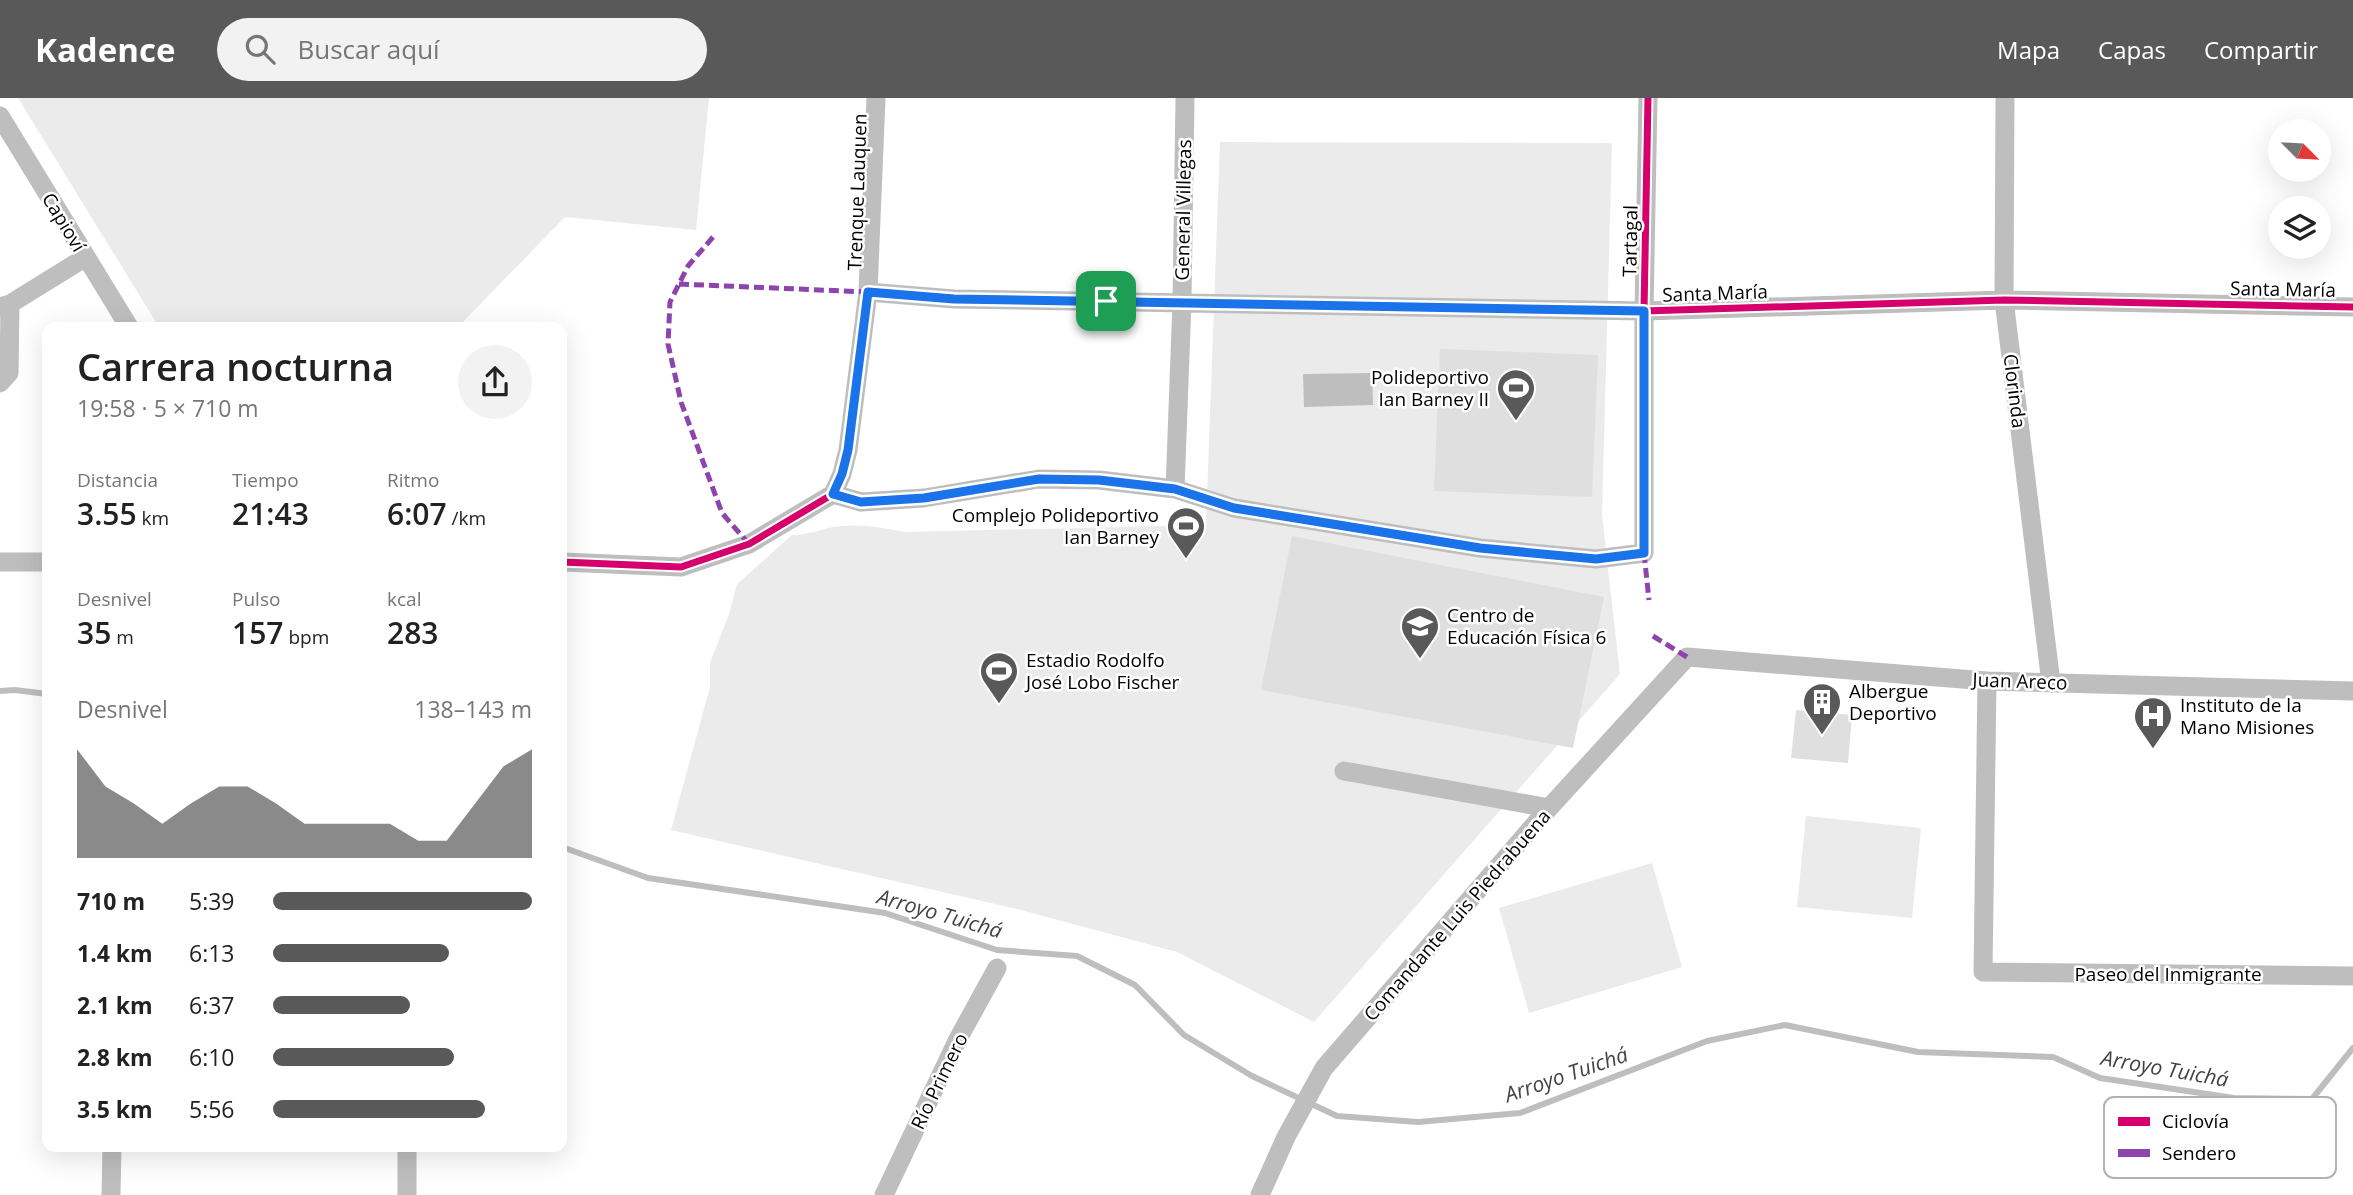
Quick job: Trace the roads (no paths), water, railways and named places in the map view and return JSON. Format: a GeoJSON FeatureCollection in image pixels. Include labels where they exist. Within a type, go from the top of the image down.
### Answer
{"type":"FeatureCollection","features":[{"type":"Feature","properties":{"kind":"street","name":"Trenque Lauquen"},"geometry":{"type":"LineString","coordinates":[[833,494],[848,450],[868,292],[876,98]]}},
{"type":"Feature","properties":{"kind":"street","name":"General Villegas"},"geometry":{"type":"LineString","coordinates":[[1175,489],[1182,302],[1185,98]]}},
{"type":"Feature","properties":{"kind":"street","name":"Tartagal"},"geometry":{"type":"LineString","coordinates":[[1175,489],[1234,508],[1480,548],[1596,559],[1644,553],[1644,311],[1648,98]]}},
{"type":"Feature","properties":{"kind":"street","name":"Clorinda"},"geometry":{"type":"LineString","coordinates":[[2005,98],[2004,300],[2051,682]]}},
{"type":"Feature","properties":{"kind":"street","name":"Capioví"},"geometry":{"type":"LineString","coordinates":[[0,116],[126,322]]}},
{"type":"Feature","properties":{"kind":"street"},"geometry":{"type":"LineString","coordinates":[[0,383],[9,373],[5,306],[86,257]]}},
{"type":"Feature","properties":{"kind":"street","name":"Santa María"},"geometry":{"type":"LineString","coordinates":[[868,292],[954,299],[1644,311],[2004,300],[2353,307]]}},
{"type":"Feature","properties":{"kind":"street"},"geometry":{"type":"LineString","coordinates":[[567,562],[681,567],[749,544],[833,494],[861,502],[899,500],[1039,479],[1099,480],[1175,489]]}},
{"type":"Feature","properties":{"kind":"street"},"geometry":{"type":"LineString","coordinates":[[0,562],[42,562]]}},
{"type":"Feature","properties":{"kind":"street","name":"Juan Areco"},"geometry":{"type":"LineString","coordinates":[[1687,657],[1987,681],[2353,691]]}},
{"type":"Feature","properties":{"kind":"street","name":"Comandante Luis Piedrabuena"},"geometry":{"type":"LineString","coordinates":[[1260,1195],[1286,1137],[1324,1068],[1549,808],[1687,657]]}},
{"type":"Feature","properties":{"kind":"street","name":"Paseo del Inmigrante"},"geometry":{"type":"LineString","coordinates":[[1987,681],[1983,972],[2353,975]]}},
{"type":"Feature","properties":{"kind":"street"},"geometry":{"type":"LineString","coordinates":[[1344,771],[1549,808]]}},
{"type":"Feature","properties":{"kind":"street","name":"Río Primero"},"geometry":{"type":"LineString","coordinates":[[884,1195],[958,1039],[997,968]]}},
{"type":"Feature","properties":{"kind":"street"},"geometry":{"type":"LineString","coordinates":[[111,1195],[112,1152]]}},
{"type":"Feature","properties":{"kind":"street"},"geometry":{"type":"LineString","coordinates":[[407,1152],[407,1195]]}},
{"type":"Feature","properties":{"kind":"waterway","name":"Arroyo Tuichá"},"geometry":{"type":"LineString","coordinates":[[0,691],[42,693]]}},
{"type":"Feature","properties":{"kind":"waterway","name":"Arroyo Tuichá"},"geometry":{"type":"LineString","coordinates":[[567,849],[648,878],[885,913],[997,950],[1077,956],[1135,985],[1184,1035],[1252,1076],[1337,1116],[1418,1122],[1520,1113],[1707,1041],[1785,1025],[1918,1052],[2053,1057],[2100,1078],[2227,1097]]}},
{"type":"Feature","properties":{"kind":"waterway","name":"Arroyo Tuichá"},"geometry":{"type":"LineString","coordinates":[[2314,1097],[2353,1048]]}},
{"type":"Feature","properties":{"kind":"place","name":"Polideportivo Ian Barney II"},"geometry":{"type":"Point","coordinates":[1516,422]}},
{"type":"Feature","properties":{"kind":"place","name":"Complejo Polideportivo Ian Barney"},"geometry":{"type":"Point","coordinates":[1186,560]}},
{"type":"Feature","properties":{"kind":"place","name":"Centro de Educación Física 6"},"geometry":{"type":"Point","coordinates":[1420,660]}},
{"type":"Feature","properties":{"kind":"place","name":"Estadio Rodolfo José Lobo Fischer"},"geometry":{"type":"Point","coordinates":[999,705]}},
{"type":"Feature","properties":{"kind":"place","name":"Albergue Deportivo"},"geometry":{"type":"Point","coordinates":[1822,736]}},
{"type":"Feature","properties":{"kind":"place","name":"Instituto de la Mano Misiones"},"geometry":{"type":"Point","coordinates":[2153,750]}}]}
